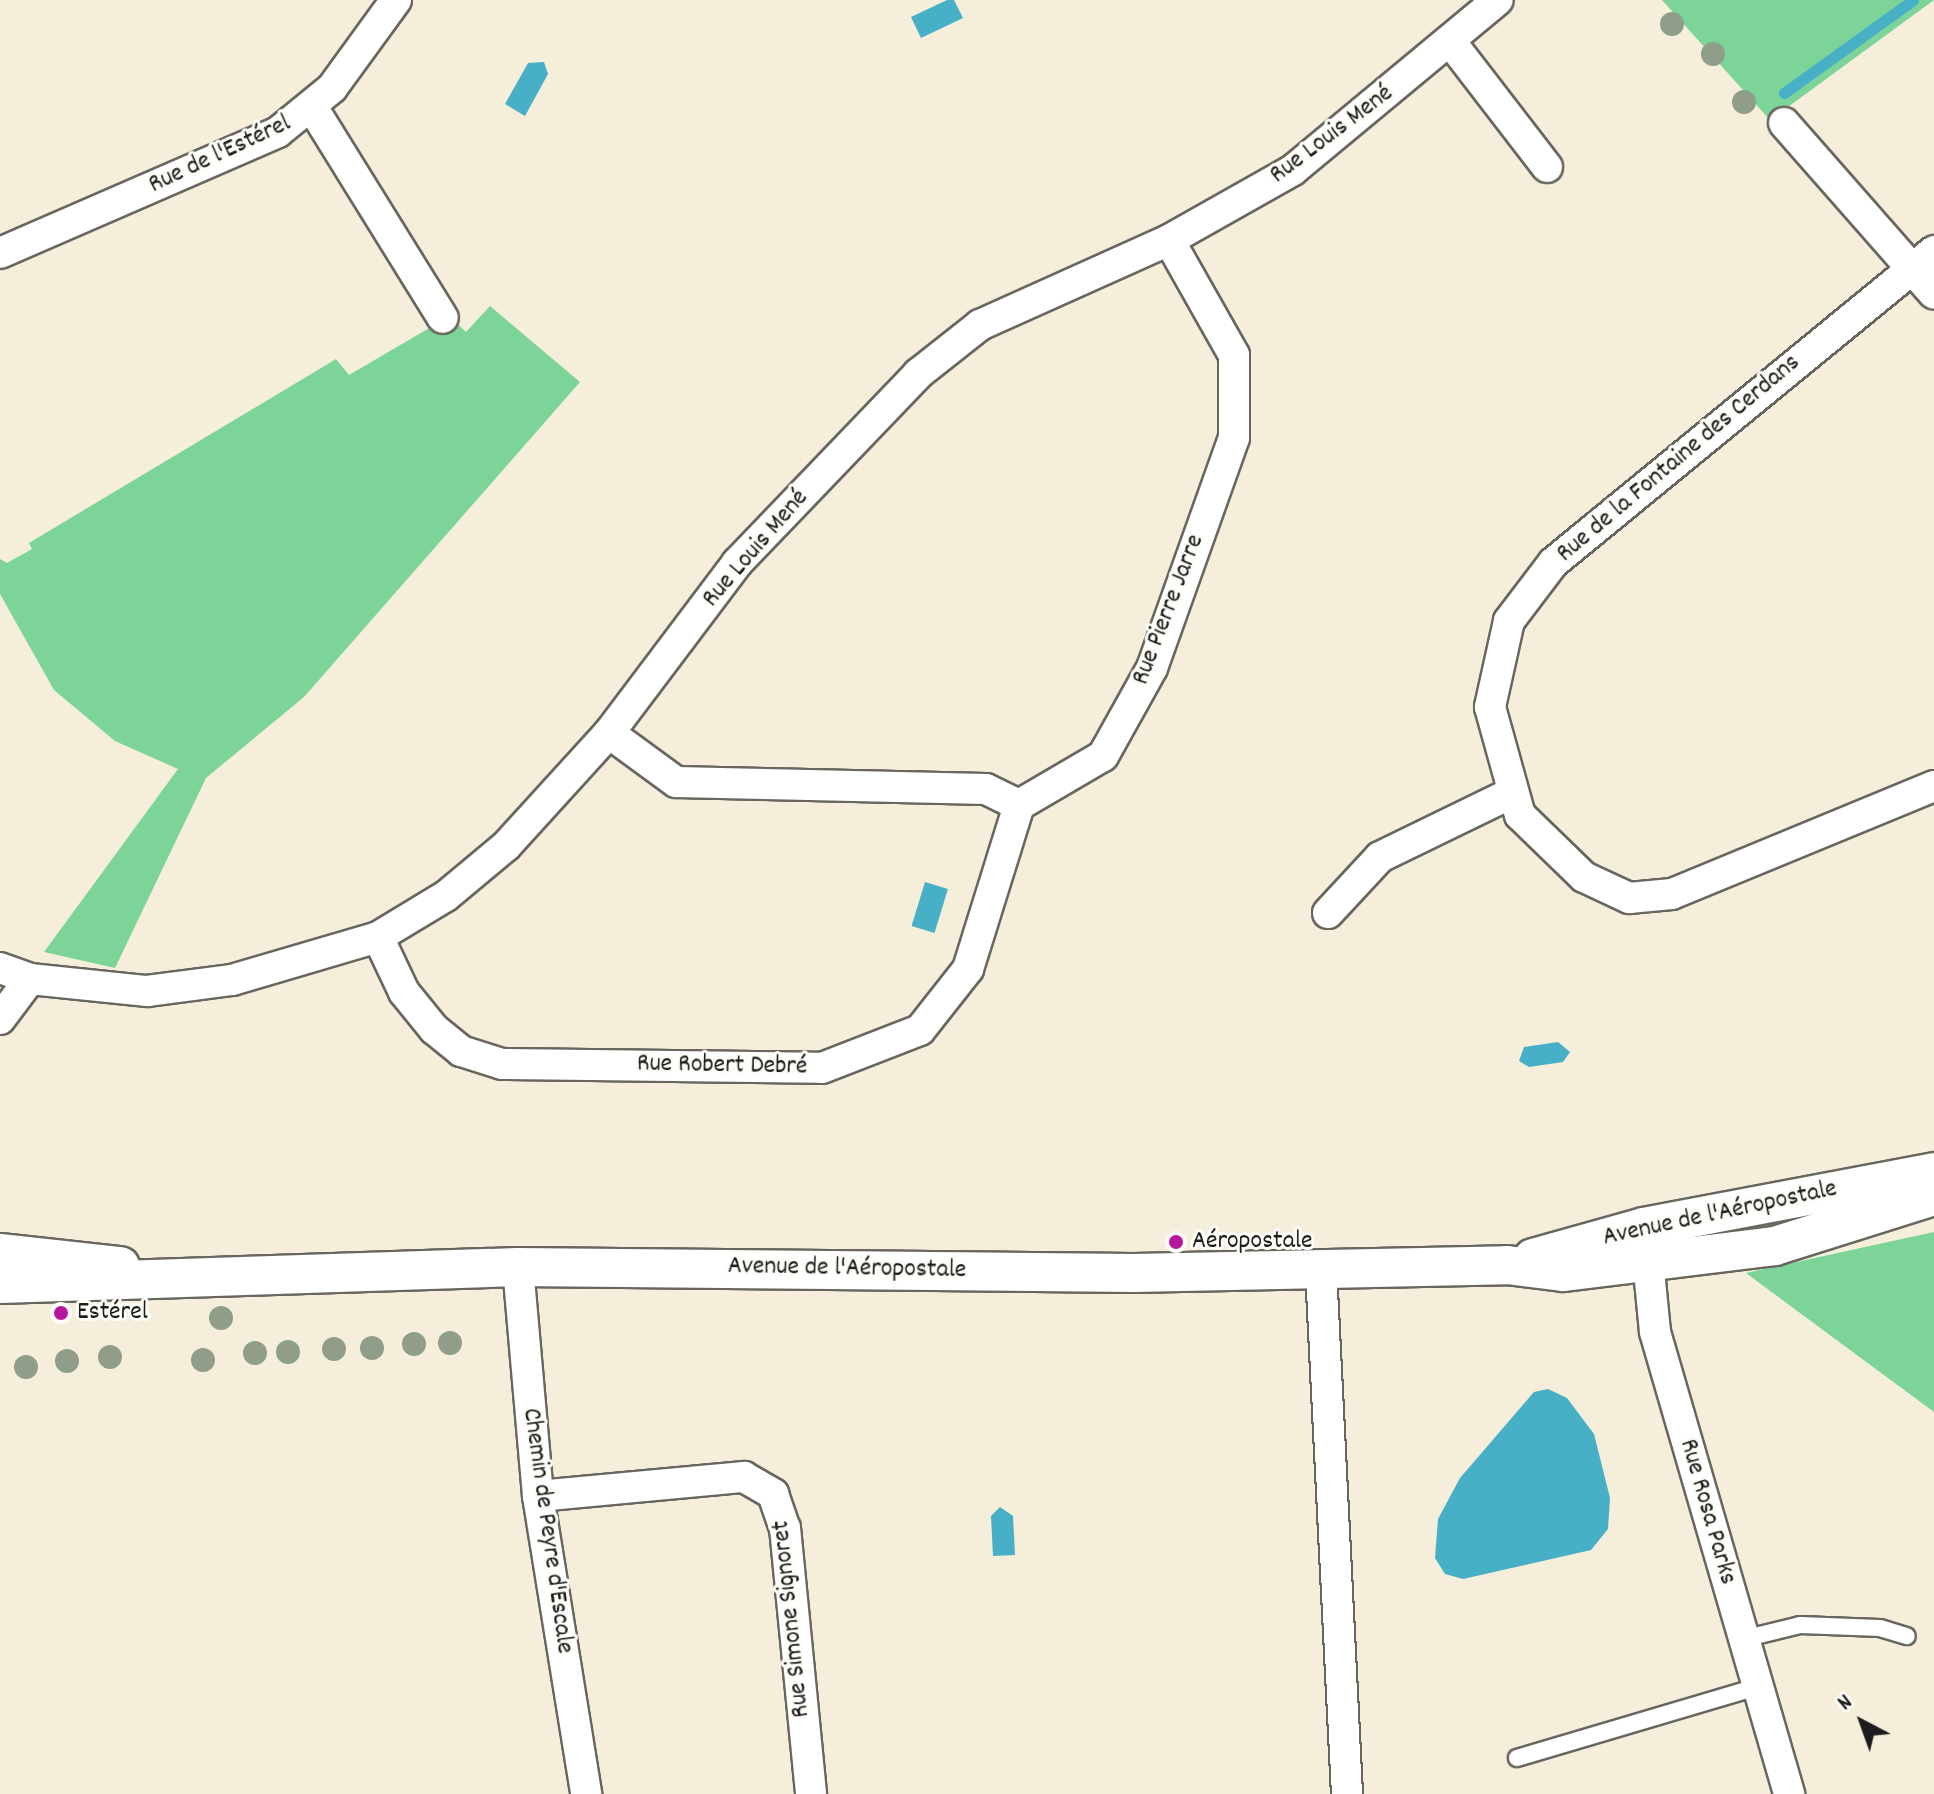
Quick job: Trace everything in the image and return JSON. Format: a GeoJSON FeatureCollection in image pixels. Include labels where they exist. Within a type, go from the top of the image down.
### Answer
{"type":"FeatureCollection","features":[{"type":"Feature","properties":{"kind":"street","name":"Rue de l'Estérel"},"geometry":{"type":"LineString","coordinates":[[0,253],[213,163],[312,107],[374,38],[396,0]]}},
{"type":"Feature","properties":{"kind":"street","name":"Rue Louis Mené"},"geometry":{"type":"LineString","coordinates":[[0,968],[30,979],[147,991],[232,980],[378,937],[446,896],[506,846],[609,733],[737,563],[918,374],[980,325],[1169,240],[1293,170],[1498,0]]}},
{"type":"Feature","properties":{"kind":"street"},"geometry":{"type":"LineString","coordinates":[[1450,41],[1547,167]]}},
{"type":"Feature","properties":{"kind":"street"},"geometry":{"type":"LineString","coordinates":[[312,107],[443,318]]}},
{"type":"Feature","properties":{"kind":"street"},"geometry":{"type":"LineString","coordinates":[[1784,123],[1923,259],[1934,294]]}},
{"type":"Feature","properties":{"kind":"street","name":"Rue Pierre Jarre"},"geometry":{"type":"LineString","coordinates":[[1019,805],[1103,756],[1152,668],[1234,438],[1234,355],[1169,240]]}},
{"type":"Feature","properties":{"kind":"street","name":"Rue de la Fontaine des Cerdans"},"geometry":{"type":"LineString","coordinates":[[1923,259],[1578,538],[1529,589],[1509,621],[1491,679],[1492,727],[1510,794],[1537,838],[1584,877],[1611,892],[1650,898],[1934,786]]}},
{"type":"Feature","properties":{"kind":"street"},"geometry":{"type":"LineString","coordinates":[[609,733],[676,782],[986,789],[1019,805]]}},
{"type":"Feature","properties":{"kind":"street"},"geometry":{"type":"LineString","coordinates":[[1328,913],[1380,857],[1510,794]]}},
{"type":"Feature","properties":{"kind":"street","name":"Rue Robert Debré"},"geometry":{"type":"LineString","coordinates":[[378,937],[404,992],[434,1029],[461,1051],[502,1064],[822,1068],[920,1030],[968,969],[1019,805]]}},
{"type":"Feature","properties":{"kind":"street"},"geometry":{"type":"LineString","coordinates":[[0,1019],[30,979]]}},
{"type":"Feature","properties":{"kind":"street","name":"Avenue de l'Aéropostale"},"geometry":{"type":"LineString","coordinates":[[1507,1265],[1644,1227],[1934,1172]]}},
{"type":"Feature","properties":{"kind":"street","name":"Avenue de l'Aéropostale"},"geometry":{"type":"LineString","coordinates":[[0,1284],[518,1267],[1321,1270],[1507,1265],[1563,1272],[1648,1265],[1775,1246],[1934,1196]]}},
{"type":"Feature","properties":{"kind":"street","name":"Rue Rosa Parks"},"geometry":{"type":"LineString","coordinates":[[1644,1227],[1655,1332],[1789,1794]]}},
{"type":"Feature","properties":{"kind":"street","name":"Avenue de l'Aéropostale"},"geometry":{"type":"LineString","coordinates":[[0,1253],[186,1276]]}},
{"type":"Feature","properties":{"kind":"street","name":"Chemin de Peyre d'Escale"},"geometry":{"type":"LineString","coordinates":[[518,1267],[538,1496],[586,1794]]}},
{"type":"Feature","properties":{"kind":"street"},"geometry":{"type":"LineString","coordinates":[[1321,1270],[1347,1794]]}},
{"type":"Feature","properties":{"kind":"street","name":"Rue Simone Signoret"},"geometry":{"type":"LineString","coordinates":[[538,1496],[744,1477],[773,1494],[785,1528],[811,1794]]}},
{"type":"Feature","properties":{"kind":"lane"},"geometry":{"type":"LineString","coordinates":[[1743,1639],[1800,1625],[1880,1628],[1907,1636]]}},
{"type":"Feature","properties":{"kind":"lane"},"geometry":{"type":"LineString","coordinates":[[1517,1758],[1757,1687]]}},
{"type":"Feature","properties":{"kind":"green space"},"geometry":{"type":"Polygon","coordinates":[[[1662,0],[1934,0],[1770,120],[1662,0]]]}},
{"type":"Feature","properties":{"kind":"green space"},"geometry":{"type":"Polygon","coordinates":[[[490,306],[580,382],[304,697],[206,778],[115,968],[44,952],[178,769],[115,741],[54,690],[0,594],[0,559],[7,563],[32,549],[29,543],[336,359],[349,375],[431,327],[453,320],[466,332],[490,306]]]}},
{"type":"Feature","properties":{"kind":"green space"},"geometry":{"type":"Polygon","coordinates":[[[1934,1232],[1934,1412],[1746,1273],[1934,1232]]]}},
{"type":"Feature","properties":{"kind":"water"},"geometry":{"type":"Polygon","coordinates":[[[947,0],[954,0],[963,18],[921,38],[911,17],[947,0]]]}},
{"type":"Feature","properties":{"kind":"water"},"geometry":{"type":"Polygon","coordinates":[[[544,62],[548,74],[525,116],[505,104],[528,63],[544,62]]]}},
{"type":"Feature","properties":{"kind":"water"},"geometry":{"type":"Polygon","coordinates":[[[925,882],[948,889],[935,933],[912,926],[925,882]]]}},
{"type":"Feature","properties":{"kind":"water"},"geometry":{"type":"Polygon","coordinates":[[[1558,1042],[1570,1052],[1563,1062],[1529,1067],[1519,1061],[1524,1047],[1558,1042]]]}},
{"type":"Feature","properties":{"kind":"water"},"geometry":{"type":"Polygon","coordinates":[[[1548,1389],[1567,1398],[1594,1434],[1610,1498],[1608,1529],[1591,1550],[1463,1579],[1445,1574],[1435,1558],[1438,1519],[1460,1478],[1534,1392],[1548,1389]]]}},
{"type":"Feature","properties":{"kind":"water"},"geometry":{"type":"Polygon","coordinates":[[[1000,1507],[1013,1516],[1015,1555],[993,1556],[991,1516],[1000,1507]]]}},
{"type":"Feature","properties":{"kind":"waterway"},"geometry":{"type":"LineString","coordinates":[[1784,93],[1913,0]]}},
{"type":"Feature","properties":{"kind":"place","name":"Aéropostale"},"geometry":{"type":"Point","coordinates":[1176,1242]}},
{"type":"Feature","properties":{"kind":"place","name":"Estérel"},"geometry":{"type":"Point","coordinates":[61,1313]}}]}
